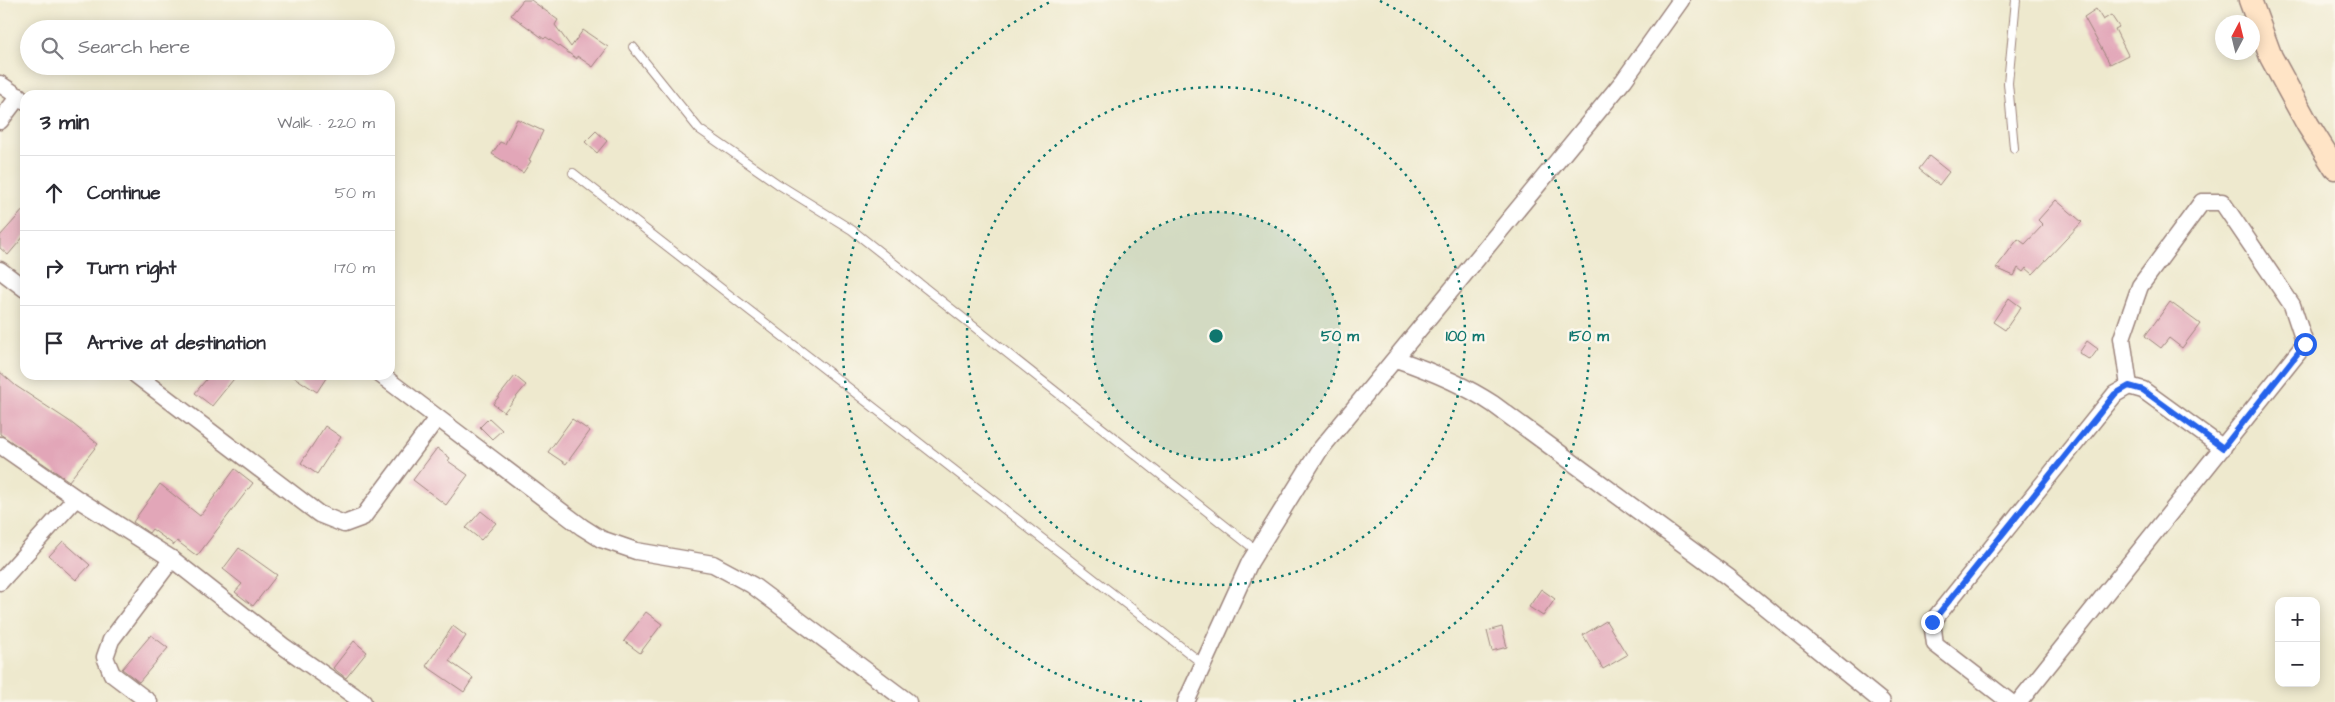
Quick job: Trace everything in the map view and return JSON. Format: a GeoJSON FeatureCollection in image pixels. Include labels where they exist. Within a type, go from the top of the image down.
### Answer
{"type":"FeatureCollection","features":[{"type":"Feature","properties":{"kind":"street"},"geometry":{"type":"LineString","coordinates":[[1186,702],[1257,552],[1319,451],[1624,80],[1681,0]]}},
{"type":"Feature","properties":{"kind":"street"},"geometry":{"type":"LineString","coordinates":[[2250,0],[2271,57],[2308,125],[2335,168]]}},
{"type":"Feature","properties":{"kind":"street"},"geometry":{"type":"LineString","coordinates":[[0,84],[20,97]]}},
{"type":"Feature","properties":{"kind":"street"},"geometry":{"type":"LineString","coordinates":[[0,121],[20,100]]}},
{"type":"Feature","properties":{"kind":"street"},"geometry":{"type":"LineString","coordinates":[[2019,702],[2305,344],[2292,305],[2222,202],[2202,202],[2140,286],[2122,338],[2129,386]]}},
{"type":"Feature","properties":{"kind":"street"},"geometry":{"type":"LineString","coordinates":[[0,270],[20,285]]}},
{"type":"Feature","properties":{"kind":"street"},"geometry":{"type":"LineString","coordinates":[[1396,359],[1444,376],[1470,389],[1493,404],[1728,577],[1882,702]]}},
{"type":"Feature","properties":{"kind":"street"},"geometry":{"type":"LineString","coordinates":[[143,380],[319,514],[344,524],[363,517],[437,418]]}},
{"type":"Feature","properties":{"kind":"street"},"geometry":{"type":"LineString","coordinates":[[388,380],[582,527],[601,539],[636,551],[713,564],[752,585],[908,702]]}},
{"type":"Feature","properties":{"kind":"street"},"geometry":{"type":"LineString","coordinates":[[2010,702],[1935,644],[1932,622],[2115,394],[2129,386],[2143,390],[2223,448]]}},
{"type":"Feature","properties":{"kind":"street"},"geometry":{"type":"LineString","coordinates":[[0,445],[76,498],[172,559],[283,646],[363,702]]}},
{"type":"Feature","properties":{"kind":"street"},"geometry":{"type":"LineString","coordinates":[[0,582],[76,498]]}},
{"type":"Feature","properties":{"kind":"street"},"geometry":{"type":"LineString","coordinates":[[149,702],[112,674],[105,657],[112,640],[172,559]]}},
{"type":"Feature","properties":{"kind":"lane"},"geometry":{"type":"LineString","coordinates":[[2014,148],[2008,83],[2016,0]]}},
{"type":"Feature","properties":{"kind":"lane"},"geometry":{"type":"LineString","coordinates":[[633,47],[699,129],[778,184],[852,230],[1257,552]]}},
{"type":"Feature","properties":{"kind":"lane"},"geometry":{"type":"LineString","coordinates":[[573,173],[1204,664]]}},
{"type":"Feature","properties":{"kind":"building"},"geometry":{"type":"Polygon","coordinates":[[[523,0],[531,0],[558,20],[555,25],[571,47],[583,30],[608,47],[593,67],[577,56],[577,59],[546,37],[544,39],[511,15],[523,0]]]}},
{"type":"Feature","properties":{"kind":"building"},"geometry":{"type":"Polygon","coordinates":[[[2096,9],[2103,20],[2111,15],[2119,27],[2115,29],[2128,55],[2110,64],[2084,17],[2096,9]]]}},
{"type":"Feature","properties":{"kind":"building"},"geometry":{"type":"Polygon","coordinates":[[[517,119],[543,131],[529,160],[531,161],[523,173],[492,154],[500,142],[505,144],[517,119]]]}},
{"type":"Feature","properties":{"kind":"building"},"geometry":{"type":"Polygon","coordinates":[[[596,131],[607,141],[597,153],[585,142],[596,131]]]}},
{"type":"Feature","properties":{"kind":"building"},"geometry":{"type":"Polygon","coordinates":[[[1929,156],[1949,172],[1939,185],[1919,169],[1929,156]]]}},
{"type":"Feature","properties":{"kind":"building"},"geometry":{"type":"Polygon","coordinates":[[[2056,200],[2082,222],[2033,274],[2026,268],[2023,272],[2018,268],[2014,276],[1996,268],[2018,239],[2025,244],[2043,225],[2038,220],[2056,200]]]}},
{"type":"Feature","properties":{"kind":"building"},"geometry":{"type":"Polygon","coordinates":[[[20,214],[20,241],[8,255],[0,248],[0,236],[20,214]]]}},
{"type":"Feature","properties":{"kind":"building"},"geometry":{"type":"Polygon","coordinates":[[[2009,298],[2021,307],[2005,330],[1993,322],[2009,298]]]}},
{"type":"Feature","properties":{"kind":"building"},"geometry":{"type":"Polygon","coordinates":[[[2170,302],[2200,324],[2182,348],[2169,338],[2161,348],[2145,336],[2170,302]]]}},
{"type":"Feature","properties":{"kind":"building"},"geometry":{"type":"Polygon","coordinates":[[[2087,341],[2098,349],[2090,360],[2079,353],[2087,341]]]}},
{"type":"Feature","properties":{"kind":"building"},"geometry":{"type":"Polygon","coordinates":[[[0,372],[16,386],[69,421],[98,444],[69,481],[0,434],[0,372]]]}},
{"type":"Feature","properties":{"kind":"building"},"geometry":{"type":"Polygon","coordinates":[[[515,376],[526,385],[504,412],[493,404],[515,376]]]}},
{"type":"Feature","properties":{"kind":"building"},"geometry":{"type":"Polygon","coordinates":[[[206,380],[233,380],[212,406],[195,393],[206,380]]]}},
{"type":"Feature","properties":{"kind":"building"},"geometry":{"type":"Polygon","coordinates":[[[299,380],[325,380],[317,392],[299,380]]]}},
{"type":"Feature","properties":{"kind":"building"},"geometry":{"type":"Polygon","coordinates":[[[489,418],[502,430],[492,439],[480,427],[489,418]]]}},
{"type":"Feature","properties":{"kind":"building"},"geometry":{"type":"Polygon","coordinates":[[[572,419],[590,431],[566,464],[548,452],[572,419]]]}},
{"type":"Feature","properties":{"kind":"building"},"geometry":{"type":"Polygon","coordinates":[[[325,426],[341,437],[317,474],[301,463],[325,426]]]}},
{"type":"Feature","properties":{"kind":"building"},"geometry":{"type":"Polygon","coordinates":[[[437,448],[450,458],[448,461],[468,475],[446,505],[413,480],[437,448]]]}},
{"type":"Feature","properties":{"kind":"building"},"geometry":{"type":"Polygon","coordinates":[[[235,469],[253,483],[197,556],[177,541],[174,545],[152,529],[149,533],[133,522],[160,484],[200,516],[235,469]]]}},
{"type":"Feature","properties":{"kind":"building"},"geometry":{"type":"Polygon","coordinates":[[[481,511],[496,523],[481,540],[466,528],[481,511]]]}},
{"type":"Feature","properties":{"kind":"building"},"geometry":{"type":"Polygon","coordinates":[[[63,541],[90,565],[76,580],[49,556],[63,541]]]}},
{"type":"Feature","properties":{"kind":"building"},"geometry":{"type":"Polygon","coordinates":[[[239,548],[277,575],[253,606],[235,592],[242,584],[223,569],[239,548]]]}},
{"type":"Feature","properties":{"kind":"building"},"geometry":{"type":"Polygon","coordinates":[[[1541,589],[1555,599],[1543,616],[1529,607],[1541,589]]]}},
{"type":"Feature","properties":{"kind":"building"},"geometry":{"type":"Polygon","coordinates":[[[646,612],[662,624],[640,653],[624,641],[646,612]]]}},
{"type":"Feature","properties":{"kind":"building"},"geometry":{"type":"Polygon","coordinates":[[[1606,621],[1627,655],[1603,669],[1583,635],[1606,621]]]}},
{"type":"Feature","properties":{"kind":"building"},"geometry":{"type":"Polygon","coordinates":[[[453,626],[466,636],[449,661],[473,678],[464,692],[426,666],[453,626]]]}},
{"type":"Feature","properties":{"kind":"building"},"geometry":{"type":"Polygon","coordinates":[[[1502,627],[1507,647],[1492,651],[1487,631],[1502,627]]]}},
{"type":"Feature","properties":{"kind":"building"},"geometry":{"type":"Polygon","coordinates":[[[151,635],[168,648],[139,682],[122,669],[151,635]]]}},
{"type":"Feature","properties":{"kind":"building"},"geometry":{"type":"Polygon","coordinates":[[[354,641],[367,652],[346,678],[333,668],[354,641]]]}},
{"type":"Feature","properties":{"kind":"route"},"geometry":{"type":"LineString","coordinates":[[1932,622],[2115,394],[2129,386],[2143,390],[2223,448],[2305,344]]}}]}
